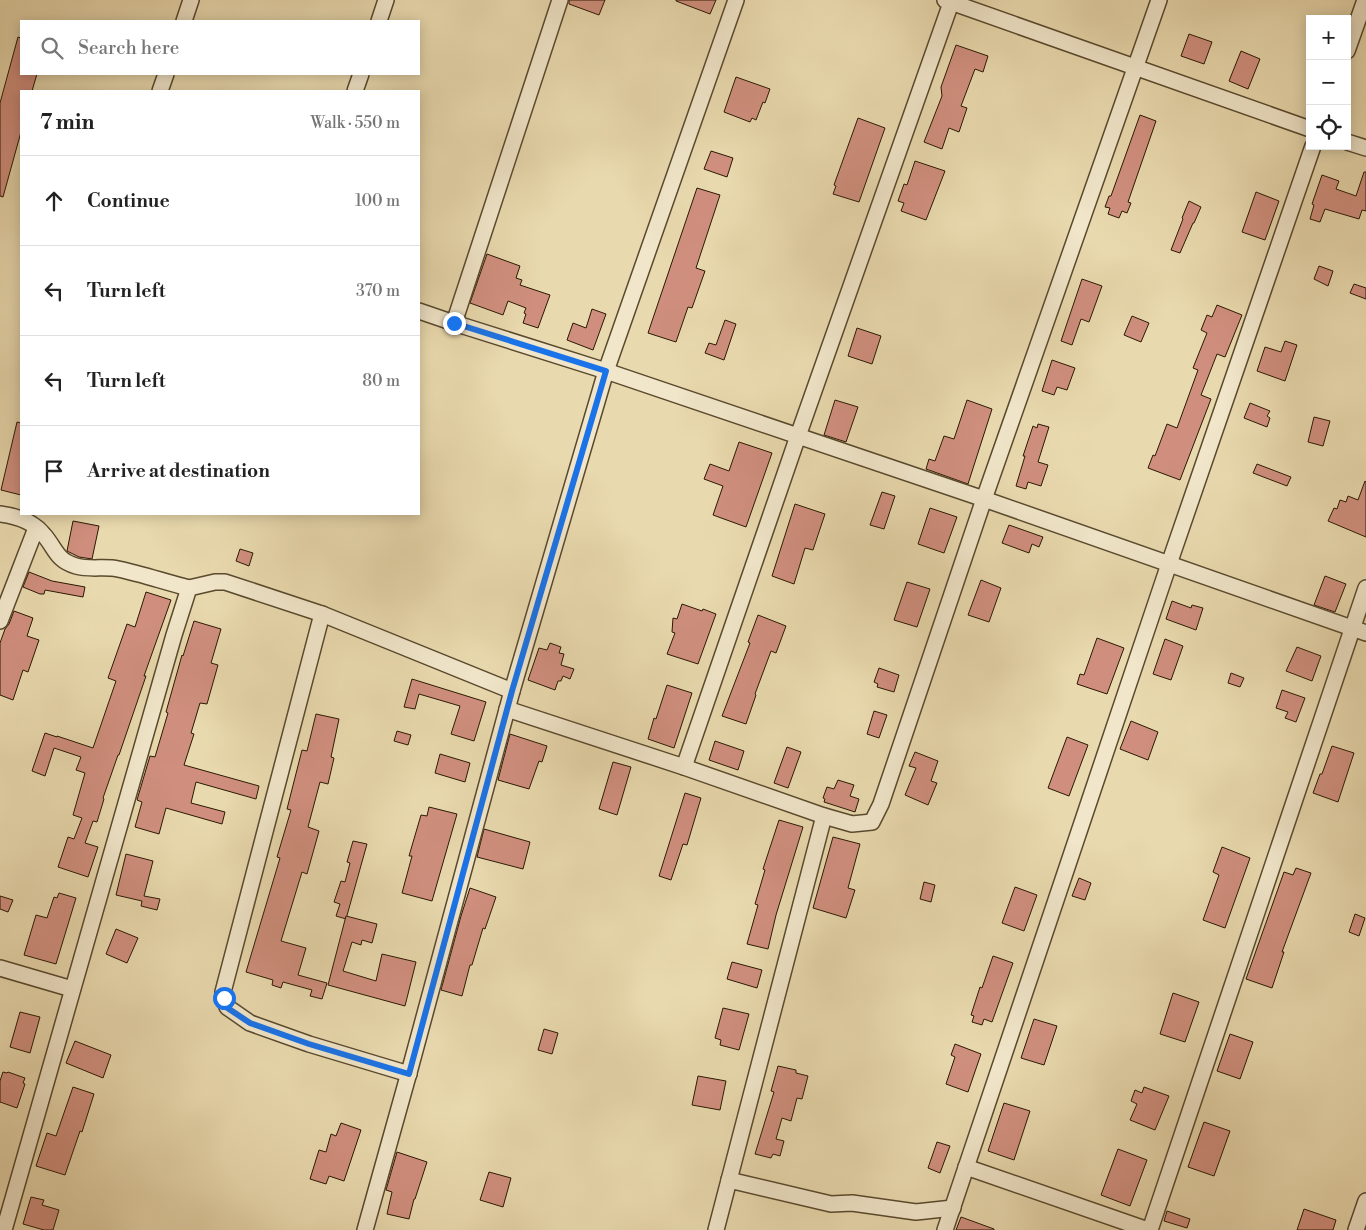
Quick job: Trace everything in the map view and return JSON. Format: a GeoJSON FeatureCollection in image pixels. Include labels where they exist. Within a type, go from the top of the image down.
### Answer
{"type":"FeatureCollection","features":[{"type":"Feature","properties":{"kind":"street"},"geometry":{"type":"LineString","coordinates":[[184,20],[189,0]]}},
{"type":"Feature","properties":{"kind":"street"},"geometry":{"type":"LineString","coordinates":[[379,20],[386,0]]}},
{"type":"Feature","properties":{"kind":"street"},"geometry":{"type":"LineString","coordinates":[[454,323],[560,0]]}},
{"type":"Feature","properties":{"kind":"street"},"geometry":{"type":"LineString","coordinates":[[365,1230],[512,691],[606,371],[736,0]]}},
{"type":"Feature","properties":{"kind":"street"},"geometry":{"type":"LineString","coordinates":[[507,709],[684,767],[824,816],[852,824],[872,822],[881,804],[984,499],[1158,0]]}},
{"type":"Feature","properties":{"kind":"street"},"geometry":{"type":"LineString","coordinates":[[684,767],[949,1],[1306,128]]}},
{"type":"Feature","properties":{"kind":"street"},"geometry":{"type":"LineString","coordinates":[[1351,40],[1364,9]]}},
{"type":"Feature","properties":{"kind":"street"},"geometry":{"type":"LineString","coordinates":[[160,90],[166,75]]}},
{"type":"Feature","properties":{"kind":"street"},"geometry":{"type":"LineString","coordinates":[[355,90],[361,75]]}},
{"type":"Feature","properties":{"kind":"street"},"geometry":{"type":"LineString","coordinates":[[1351,143],[1366,148]]}},
{"type":"Feature","properties":{"kind":"street"},"geometry":{"type":"LineString","coordinates":[[945,1230],[1169,564],[1312,150]]}},
{"type":"Feature","properties":{"kind":"street"},"geometry":{"type":"LineString","coordinates":[[420,311],[606,371],[984,499],[1359,630]]}},
{"type":"Feature","properties":{"kind":"street"},"geometry":{"type":"LineString","coordinates":[[0,514],[23,519],[43,533],[57,554],[77,566],[117,569],[189,588],[215,582],[225,582],[322,614],[512,691]]}},
{"type":"Feature","properties":{"kind":"street"},"geometry":{"type":"LineString","coordinates":[[0,621],[36,528]]}},
{"type":"Feature","properties":{"kind":"street"},"geometry":{"type":"LineString","coordinates":[[4,1230],[189,588]]}},
{"type":"Feature","properties":{"kind":"street"},"geometry":{"type":"LineString","coordinates":[[966,1167],[1149,1230],[1359,630],[1366,588]]}},
{"type":"Feature","properties":{"kind":"street"},"geometry":{"type":"LineString","coordinates":[[322,614],[223,992],[224,998],[226,1007],[250,1023],[309,1044],[409,1074]]}},
{"type":"Feature","properties":{"kind":"street"},"geometry":{"type":"LineString","coordinates":[[716,1230],[824,816]]}},
{"type":"Feature","properties":{"kind":"street"},"geometry":{"type":"LineString","coordinates":[[0,968],[72,989]]}},
{"type":"Feature","properties":{"kind":"street"},"geometry":{"type":"LineString","coordinates":[[729,1180],[831,1204],[852,1203],[916,1212],[952,1208]]}},
{"type":"Feature","properties":{"kind":"street"},"geometry":{"type":"LineString","coordinates":[[1356,1230],[1366,1201]]}},
{"type":"Feature","properties":{"kind":"building"},"geometry":{"type":"Polygon","coordinates":[[[569,0],[605,0],[599,15],[569,4],[569,0]]]}},
{"type":"Feature","properties":{"kind":"building"},"geometry":{"type":"Polygon","coordinates":[[[676,0],[716,0],[710,14],[676,0]]]}},
{"type":"Feature","properties":{"kind":"building"},"geometry":{"type":"Polygon","coordinates":[[[1189,34],[1212,42],[1204,64],[1181,56],[1189,34]]]}},
{"type":"Feature","properties":{"kind":"building"},"geometry":{"type":"Polygon","coordinates":[[[18,37],[20,38],[20,75],[37,75],[32,90],[20,90],[20,136],[3,197],[0,196],[0,103],[18,37]]]}},
{"type":"Feature","properties":{"kind":"building"},"geometry":{"type":"Polygon","coordinates":[[[956,45],[988,56],[983,72],[975,69],[961,106],[967,108],[959,132],[949,128],[942,149],[924,142],[942,96],[941,87],[956,45]]]}},
{"type":"Feature","properties":{"kind":"building"},"geometry":{"type":"Polygon","coordinates":[[[1241,51],[1260,59],[1248,89],[1229,81],[1241,51]]]}},
{"type":"Feature","properties":{"kind":"building"},"geometry":{"type":"Polygon","coordinates":[[[736,77],[770,89],[756,120],[752,118],[750,122],[724,112],[736,77]]]}},
{"type":"Feature","properties":{"kind":"building"},"geometry":{"type":"Polygon","coordinates":[[[1140,115],[1156,121],[1128,202],[1131,203],[1127,213],[1122,211],[1119,218],[1108,214],[1110,208],[1105,207],[1109,196],[1111,196],[1140,115]]]}},
{"type":"Feature","properties":{"kind":"building"},"geometry":{"type":"Polygon","coordinates":[[[858,118],[885,128],[859,202],[833,194],[836,186],[834,185],[858,118]]]}},
{"type":"Feature","properties":{"kind":"building"},"geometry":{"type":"Polygon","coordinates":[[[711,151],[733,158],[727,177],[704,169],[711,151]]]}},
{"type":"Feature","properties":{"kind":"building"},"geometry":{"type":"Polygon","coordinates":[[[915,161],[945,171],[926,220],[901,211],[904,203],[898,201],[904,184],[907,185],[915,161]]]}},
{"type":"Feature","properties":{"kind":"building"},"geometry":{"type":"Polygon","coordinates":[[[1364,172],[1366,172],[1366,211],[1362,210],[1359,219],[1325,209],[1320,222],[1310,219],[1314,205],[1312,204],[1322,175],[1339,181],[1336,189],[1356,196],[1364,172]]]}},
{"type":"Feature","properties":{"kind":"building"},"geometry":{"type":"Polygon","coordinates":[[[697,188],[720,195],[696,268],[705,271],[692,308],[688,307],[676,342],[648,333],[697,188]]]}},
{"type":"Feature","properties":{"kind":"building"},"geometry":{"type":"Polygon","coordinates":[[[1256,192],[1279,201],[1265,240],[1242,232],[1256,192]]]}},
{"type":"Feature","properties":{"kind":"building"},"geometry":{"type":"Polygon","coordinates":[[[1189,201],[1201,207],[1180,253],[1171,250],[1189,201]]]}},
{"type":"Feature","properties":{"kind":"building"},"geometry":{"type":"Polygon","coordinates":[[[487,254],[520,266],[516,278],[522,280],[520,285],[550,295],[538,328],[523,323],[526,308],[508,301],[503,315],[470,303],[487,254]]]}},
{"type":"Feature","properties":{"kind":"building"},"geometry":{"type":"Polygon","coordinates":[[[1319,266],[1333,271],[1328,286],[1314,279],[1319,266]]]}},
{"type":"Feature","properties":{"kind":"building"},"geometry":{"type":"Polygon","coordinates":[[[1082,279],[1102,286],[1089,322],[1081,319],[1072,345],[1061,341],[1082,279]]]}},
{"type":"Feature","properties":{"kind":"building"},"geometry":{"type":"Polygon","coordinates":[[[1354,284],[1366,288],[1366,299],[1350,293],[1354,284]]]}},
{"type":"Feature","properties":{"kind":"building"},"geometry":{"type":"Polygon","coordinates":[[[1217,305],[1242,315],[1225,357],[1217,354],[1201,395],[1211,399],[1180,480],[1148,468],[1153,455],[1155,456],[1167,424],[1177,428],[1198,370],[1193,368],[1207,333],[1201,330],[1207,315],[1212,317],[1217,305]]]}},
{"type":"Feature","properties":{"kind":"building"},"geometry":{"type":"Polygon","coordinates":[[[592,309],[606,314],[593,350],[567,340],[573,323],[586,328],[592,309]]]}},
{"type":"Feature","properties":{"kind":"building"},"geometry":{"type":"Polygon","coordinates":[[[1132,316],[1149,323],[1141,342],[1124,335],[1132,316]]]}},
{"type":"Feature","properties":{"kind":"building"},"geometry":{"type":"Polygon","coordinates":[[[725,320],[736,324],[724,360],[705,353],[709,343],[716,345],[725,320]]]}},
{"type":"Feature","properties":{"kind":"building"},"geometry":{"type":"Polygon","coordinates":[[[857,328],[881,336],[872,364],[848,356],[857,328]]]}},
{"type":"Feature","properties":{"kind":"building"},"geometry":{"type":"Polygon","coordinates":[[[1285,341],[1297,345],[1285,381],[1257,371],[1265,347],[1281,352],[1285,341]]]}},
{"type":"Feature","properties":{"kind":"building"},"geometry":{"type":"Polygon","coordinates":[[[1052,360],[1075,368],[1067,390],[1057,387],[1054,395],[1042,391],[1052,360]]]}},
{"type":"Feature","properties":{"kind":"building"},"geometry":{"type":"Polygon","coordinates":[[[835,400],[858,407],[846,442],[824,435],[835,400]]]}},
{"type":"Feature","properties":{"kind":"building"},"geometry":{"type":"Polygon","coordinates":[[[967,400],[992,409],[968,484],[926,469],[929,459],[935,461],[944,436],[954,439],[967,400]]]}},
{"type":"Feature","properties":{"kind":"building"},"geometry":{"type":"Polygon","coordinates":[[[1250,403],[1270,411],[1267,416],[1270,418],[1267,427],[1244,418],[1250,403]]]}},
{"type":"Feature","properties":{"kind":"building"},"geometry":{"type":"Polygon","coordinates":[[[1314,417],[1330,421],[1323,446],[1308,442],[1314,417]]]}},
{"type":"Feature","properties":{"kind":"building"},"geometry":{"type":"Polygon","coordinates":[[[17,422],[20,423],[20,495],[1,490],[17,422]]]}},
{"type":"Feature","properties":{"kind":"building"},"geometry":{"type":"Polygon","coordinates":[[[1038,424],[1049,427],[1038,462],[1048,465],[1041,486],[1028,482],[1026,489],[1016,486],[1033,426],[1037,428],[1038,424]]]}},
{"type":"Feature","properties":{"kind":"building"},"geometry":{"type":"Polygon","coordinates":[[[739,442],[772,453],[746,527],[713,515],[723,486],[704,479],[710,464],[729,471],[739,442]]]}},
{"type":"Feature","properties":{"kind":"building"},"geometry":{"type":"Polygon","coordinates":[[[1257,464],[1291,477],[1287,486],[1253,473],[1257,464]]]}},
{"type":"Feature","properties":{"kind":"building"},"geometry":{"type":"Polygon","coordinates":[[[1365,481],[1366,537],[1328,521],[1334,508],[1337,509],[1340,500],[1346,502],[1348,496],[1358,500],[1365,481]]]}},
{"type":"Feature","properties":{"kind":"building"},"geometry":{"type":"Polygon","coordinates":[[[882,492],[895,496],[884,529],[870,525],[882,492]]]}},
{"type":"Feature","properties":{"kind":"building"},"geometry":{"type":"Polygon","coordinates":[[[795,504],[825,514],[813,550],[805,548],[794,584],[772,576],[795,504]]]}},
{"type":"Feature","properties":{"kind":"building"},"geometry":{"type":"Polygon","coordinates":[[[930,508],[957,517],[944,553],[918,544],[930,508]]]}},
{"type":"Feature","properties":{"kind":"building"},"geometry":{"type":"Polygon","coordinates":[[[73,521],[99,526],[92,559],[79,557],[67,551],[73,521]]]}},
{"type":"Feature","properties":{"kind":"building"},"geometry":{"type":"Polygon","coordinates":[[[1009,525],[1043,537],[1039,547],[1032,544],[1029,553],[1002,543],[1009,525]]]}},
{"type":"Feature","properties":{"kind":"building"},"geometry":{"type":"Polygon","coordinates":[[[240,549],[253,553],[249,566],[236,561],[240,549]]]}},
{"type":"Feature","properties":{"kind":"building"},"geometry":{"type":"Polygon","coordinates":[[[29,572],[52,581],[85,587],[83,597],[45,590],[44,594],[40,594],[23,587],[29,572]]]}},
{"type":"Feature","properties":{"kind":"building"},"geometry":{"type":"Polygon","coordinates":[[[1325,576],[1346,584],[1335,612],[1314,605],[1325,576]]]}},
{"type":"Feature","properties":{"kind":"building"},"geometry":{"type":"Polygon","coordinates":[[[981,580],[1001,588],[989,622],[968,615],[981,580]]]}},
{"type":"Feature","properties":{"kind":"building"},"geometry":{"type":"Polygon","coordinates":[[[907,582],[930,589],[917,627],[894,620],[907,582]]]}},
{"type":"Feature","properties":{"kind":"building"},"geometry":{"type":"Polygon","coordinates":[[[146,592],[171,600],[103,798],[97,822],[93,821],[85,843],[98,847],[88,877],[58,867],[68,837],[74,839],[82,818],[73,815],[85,773],[76,770],[81,757],[54,748],[45,776],[32,771],[45,733],[93,748],[116,681],[108,678],[127,624],[135,627],[146,592]]]}},
{"type":"Feature","properties":{"kind":"building"},"geometry":{"type":"Polygon","coordinates":[[[1172,601],[1191,608],[1192,605],[1203,608],[1196,630],[1166,619],[1172,601]]]}},
{"type":"Feature","properties":{"kind":"building"},"geometry":{"type":"Polygon","coordinates":[[[682,604],[716,614],[698,664],[667,654],[675,633],[672,632],[673,618],[677,619],[682,604]]]}},
{"type":"Feature","properties":{"kind":"building"},"geometry":{"type":"Polygon","coordinates":[[[14,611],[33,618],[27,636],[39,640],[28,672],[23,670],[13,700],[0,695],[0,643],[14,611]]]}},
{"type":"Feature","properties":{"kind":"building"},"geometry":{"type":"Polygon","coordinates":[[[758,615],[786,626],[776,653],[771,651],[746,724],[722,716],[750,643],[748,642],[758,615]]]}},
{"type":"Feature","properties":{"kind":"building"},"geometry":{"type":"Polygon","coordinates":[[[194,621],[221,629],[211,663],[218,665],[207,704],[200,703],[191,733],[194,734],[184,765],[259,786],[256,799],[196,782],[191,803],[225,812],[222,824],[166,808],[159,834],[135,827],[142,802],[137,800],[150,756],[155,757],[182,655],[194,621]]]}},
{"type":"Feature","properties":{"kind":"building"},"geometry":{"type":"Polygon","coordinates":[[[1097,638],[1124,648],[1107,694],[1077,684],[1080,674],[1084,675],[1097,638]]]}},
{"type":"Feature","properties":{"kind":"building"},"geometry":{"type":"Polygon","coordinates":[[[1165,639],[1183,646],[1171,680],[1153,674],[1165,639]]]}},
{"type":"Feature","properties":{"kind":"building"},"geometry":{"type":"Polygon","coordinates":[[[550,643],[561,647],[559,653],[564,654],[561,665],[574,669],[570,679],[563,676],[561,681],[558,681],[555,690],[528,680],[539,648],[547,650],[550,643]]]}},
{"type":"Feature","properties":{"kind":"building"},"geometry":{"type":"Polygon","coordinates":[[[1297,647],[1321,656],[1312,681],[1286,671],[1297,647]]]}},
{"type":"Feature","properties":{"kind":"building"},"geometry":{"type":"Polygon","coordinates":[[[879,668],[899,675],[894,692],[877,687],[878,684],[874,682],[879,668]]]}},
{"type":"Feature","properties":{"kind":"building"},"geometry":{"type":"Polygon","coordinates":[[[1231,673],[1244,678],[1240,687],[1228,683],[1231,673]]]}},
{"type":"Feature","properties":{"kind":"building"},"geometry":{"type":"Polygon","coordinates":[[[412,679],[486,702],[474,741],[451,734],[460,706],[419,694],[415,709],[404,707],[412,679]]]}},
{"type":"Feature","properties":{"kind":"building"},"geometry":{"type":"Polygon","coordinates":[[[667,685],[692,693],[674,748],[648,739],[667,685]]]}},
{"type":"Feature","properties":{"kind":"building"},"geometry":{"type":"Polygon","coordinates":[[[1282,690],[1305,698],[1296,722],[1285,718],[1288,712],[1276,708],[1282,690]]]}},
{"type":"Feature","properties":{"kind":"building"},"geometry":{"type":"Polygon","coordinates":[[[874,711],[887,715],[879,738],[867,734],[874,711]]]}},
{"type":"Feature","properties":{"kind":"building"},"geometry":{"type":"Polygon","coordinates":[[[316,714],[339,719],[331,757],[334,758],[328,784],[320,782],[308,827],[319,831],[307,874],[302,872],[281,941],[306,948],[298,975],[327,983],[322,999],[310,996],[312,990],[283,982],[281,988],[272,985],[273,980],[246,972],[280,858],[277,857],[291,810],[287,809],[302,750],[307,751],[316,714]]]}},
{"type":"Feature","properties":{"kind":"building"},"geometry":{"type":"Polygon","coordinates":[[[1131,721],[1158,732],[1148,760],[1120,749],[1131,721]]]}},
{"type":"Feature","properties":{"kind":"building"},"geometry":{"type":"Polygon","coordinates":[[[397,731],[411,735],[408,745],[394,741],[397,731]]]}},
{"type":"Feature","properties":{"kind":"building"},"geometry":{"type":"Polygon","coordinates":[[[510,734],[547,746],[542,762],[539,761],[529,789],[498,780],[510,734]]]}},
{"type":"Feature","properties":{"kind":"building"},"geometry":{"type":"Polygon","coordinates":[[[1067,737],[1088,745],[1069,796],[1048,788],[1067,737]]]}},
{"type":"Feature","properties":{"kind":"building"},"geometry":{"type":"Polygon","coordinates":[[[715,741],[744,751],[738,770],[709,760],[715,741]]]}},
{"type":"Feature","properties":{"kind":"building"},"geometry":{"type":"Polygon","coordinates":[[[1332,746],[1354,753],[1338,802],[1313,793],[1332,746]]]}},
{"type":"Feature","properties":{"kind":"building"},"geometry":{"type":"Polygon","coordinates":[[[787,747],[801,752],[788,788],[774,783],[787,747]]]}},
{"type":"Feature","properties":{"kind":"building"},"geometry":{"type":"Polygon","coordinates":[[[915,752],[938,761],[931,781],[937,783],[928,805],[905,795],[916,768],[909,766],[915,752]]]}},
{"type":"Feature","properties":{"kind":"building"},"geometry":{"type":"Polygon","coordinates":[[[440,754],[470,763],[465,782],[435,773],[440,754]]]}},
{"type":"Feature","properties":{"kind":"building"},"geometry":{"type":"Polygon","coordinates":[[[613,762],[631,767],[617,815],[599,809],[613,762]]]}},
{"type":"Feature","properties":{"kind":"building"},"geometry":{"type":"Polygon","coordinates":[[[838,780],[854,785],[850,796],[859,799],[855,812],[824,802],[825,799],[823,798],[827,787],[834,789],[838,780]]]}},
{"type":"Feature","properties":{"kind":"building"},"geometry":{"type":"Polygon","coordinates":[[[685,793],[701,798],[687,845],[683,844],[671,880],[659,876],[685,793]]]}},
{"type":"Feature","properties":{"kind":"building"},"geometry":{"type":"Polygon","coordinates":[[[429,807],[457,814],[432,901],[402,893],[412,856],[409,856],[421,815],[427,816],[429,807]]]}},
{"type":"Feature","properties":{"kind":"building"},"geometry":{"type":"Polygon","coordinates":[[[779,820],[803,827],[776,915],[768,949],[747,944],[758,905],[755,904],[765,870],[763,869],[779,820]]]}},
{"type":"Feature","properties":{"kind":"building"},"geometry":{"type":"Polygon","coordinates":[[[484,829],[530,842],[523,869],[477,857],[484,829]]]}},
{"type":"Feature","properties":{"kind":"building"},"geometry":{"type":"Polygon","coordinates":[[[833,837],[860,844],[848,888],[855,890],[846,918],[813,908],[833,837]]]}},
{"type":"Feature","properties":{"kind":"building"},"geometry":{"type":"Polygon","coordinates":[[[353,841],[367,844],[346,919],[336,916],[340,904],[334,902],[341,881],[345,882],[350,863],[347,862],[353,841]]]}},
{"type":"Feature","properties":{"kind":"building"},"geometry":{"type":"Polygon","coordinates":[[[1222,847],[1250,858],[1225,928],[1203,920],[1219,875],[1213,872],[1222,847]]]}},
{"type":"Feature","properties":{"kind":"building"},"geometry":{"type":"Polygon","coordinates":[[[126,854],[153,861],[144,896],[160,899],[157,910],[141,906],[142,901],[116,895],[126,854]]]}},
{"type":"Feature","properties":{"kind":"building"},"geometry":{"type":"Polygon","coordinates":[[[1296,868],[1311,873],[1282,952],[1284,952],[1272,988],[1246,979],[1284,872],[1293,875],[1296,868]]]}},
{"type":"Feature","properties":{"kind":"building"},"geometry":{"type":"Polygon","coordinates":[[[1079,878],[1091,883],[1085,900],[1072,896],[1079,878]]]}},
{"type":"Feature","properties":{"kind":"building"},"geometry":{"type":"Polygon","coordinates":[[[924,882],[935,885],[931,902],[920,899],[924,882]]]}},
{"type":"Feature","properties":{"kind":"building"},"geometry":{"type":"Polygon","coordinates":[[[1015,887],[1037,895],[1024,931],[1002,923],[1015,887]]]}},
{"type":"Feature","properties":{"kind":"building"},"geometry":{"type":"Polygon","coordinates":[[[470,888],[496,897],[485,929],[483,928],[472,965],[470,965],[462,996],[441,990],[470,888]]]}},
{"type":"Feature","properties":{"kind":"building"},"geometry":{"type":"Polygon","coordinates":[[[59,893],[76,898],[56,964],[24,955],[36,915],[47,918],[54,897],[57,898],[59,893]]]}},
{"type":"Feature","properties":{"kind":"building"},"geometry":{"type":"Polygon","coordinates":[[[0,896],[13,900],[8,912],[0,909],[0,896]]]}},
{"type":"Feature","properties":{"kind":"building"},"geometry":{"type":"Polygon","coordinates":[[[1355,914],[1365,918],[1359,936],[1349,932],[1355,914]]]}},
{"type":"Feature","properties":{"kind":"building"},"geometry":{"type":"Polygon","coordinates":[[[346,916],[377,924],[372,943],[362,940],[361,945],[352,942],[343,971],[376,981],[382,954],[416,962],[405,1006],[328,985],[346,916]]]}},
{"type":"Feature","properties":{"kind":"building"},"geometry":{"type":"Polygon","coordinates":[[[116,929],[138,938],[127,963],[106,954],[116,929]]]}},
{"type":"Feature","properties":{"kind":"building"},"geometry":{"type":"Polygon","coordinates":[[[993,956],[1013,963],[992,1022],[984,1019],[982,1025],[972,1022],[974,1016],[971,1015],[993,956]]]}},
{"type":"Feature","properties":{"kind":"building"},"geometry":{"type":"Polygon","coordinates":[[[732,962],[762,970],[757,988],[727,979],[732,962]]]}},
{"type":"Feature","properties":{"kind":"building"},"geometry":{"type":"Polygon","coordinates":[[[1173,993],[1199,1002],[1185,1042],[1160,1034],[1173,993]]]}},
{"type":"Feature","properties":{"kind":"building"},"geometry":{"type":"Polygon","coordinates":[[[723,1008],[749,1014],[739,1050],[720,1045],[721,1040],[715,1038],[723,1008]]]}},
{"type":"Feature","properties":{"kind":"building"},"geometry":{"type":"Polygon","coordinates":[[[20,1012],[40,1017],[30,1053],[10,1047],[20,1012]]]}},
{"type":"Feature","properties":{"kind":"building"},"geometry":{"type":"Polygon","coordinates":[[[1034,1019],[1057,1026],[1044,1065],[1021,1058],[1034,1019]]]}},
{"type":"Feature","properties":{"kind":"building"},"geometry":{"type":"Polygon","coordinates":[[[544,1029],[558,1033],[552,1054],[538,1050],[544,1029]]]}},
{"type":"Feature","properties":{"kind":"building"},"geometry":{"type":"Polygon","coordinates":[[[1230,1034],[1253,1042],[1240,1079],[1217,1071],[1230,1034]]]}},
{"type":"Feature","properties":{"kind":"building"},"geometry":{"type":"Polygon","coordinates":[[[75,1041],[111,1055],[103,1078],[66,1063],[75,1041]]]}},
{"type":"Feature","properties":{"kind":"building"},"geometry":{"type":"Polygon","coordinates":[[[955,1044],[981,1054],[968,1092],[946,1084],[955,1057],[951,1055],[955,1044]]]}},
{"type":"Feature","properties":{"kind":"building"},"geometry":{"type":"Polygon","coordinates":[[[778,1066],[796,1070],[796,1073],[808,1076],[802,1099],[797,1098],[791,1121],[782,1118],[776,1139],[784,1141],[780,1156],[773,1154],[771,1158],[755,1154],[774,1092],[771,1091],[778,1066]]]}},
{"type":"Feature","properties":{"kind":"building"},"geometry":{"type":"Polygon","coordinates":[[[3,1072],[25,1078],[23,1083],[25,1084],[17,1108],[0,1102],[0,1081],[3,1072]]]}},
{"type":"Feature","properties":{"kind":"building"},"geometry":{"type":"Polygon","coordinates":[[[698,1076],[726,1081],[720,1110],[692,1105],[698,1076]]]}},
{"type":"Feature","properties":{"kind":"building"},"geometry":{"type":"Polygon","coordinates":[[[73,1087],[94,1094],[82,1132],[80,1131],[65,1175],[36,1166],[47,1133],[56,1136],[73,1087]]]}},
{"type":"Feature","properties":{"kind":"building"},"geometry":{"type":"Polygon","coordinates":[[[1144,1087],[1169,1096],[1155,1130],[1130,1120],[1137,1104],[1131,1101],[1135,1090],[1142,1093],[1144,1087]]]}},
{"type":"Feature","properties":{"kind":"building"},"geometry":{"type":"Polygon","coordinates":[[[1004,1103],[1030,1111],[1014,1160],[988,1151],[1004,1103]]]}},
{"type":"Feature","properties":{"kind":"building"},"geometry":{"type":"Polygon","coordinates":[[[1204,1122],[1230,1131],[1214,1176],[1188,1167],[1204,1122]]]}},
{"type":"Feature","properties":{"kind":"building"},"geometry":{"type":"Polygon","coordinates":[[[341,1123],[361,1130],[344,1181],[329,1176],[326,1184],[310,1179],[319,1150],[326,1152],[331,1134],[336,1136],[341,1123]]]}},
{"type":"Feature","properties":{"kind":"building"},"geometry":{"type":"Polygon","coordinates":[[[937,1142],[950,1146],[940,1173],[928,1168],[937,1142]]]}},
{"type":"Feature","properties":{"kind":"building"},"geometry":{"type":"Polygon","coordinates":[[[1118,1149],[1147,1160],[1130,1206],[1101,1195],[1118,1149]]]}},
{"type":"Feature","properties":{"kind":"building"},"geometry":{"type":"Polygon","coordinates":[[[397,1152],[427,1162],[409,1219],[387,1214],[392,1192],[386,1190],[397,1152]]]}},
{"type":"Feature","properties":{"kind":"building"},"geometry":{"type":"Polygon","coordinates":[[[489,1172],[511,1178],[503,1207],[480,1200],[489,1172]]]}},
{"type":"Feature","properties":{"kind":"building"},"geometry":{"type":"Polygon","coordinates":[[[31,1197],[44,1200],[42,1205],[59,1210],[53,1230],[44,1230],[23,1224],[31,1197]]]}},
{"type":"Feature","properties":{"kind":"building"},"geometry":{"type":"Polygon","coordinates":[[[1304,1209],[1336,1220],[1333,1230],[1297,1230],[1304,1209]]]}},
{"type":"Feature","properties":{"kind":"building"},"geometry":{"type":"Polygon","coordinates":[[[1167,1211],[1190,1219],[1187,1228],[1164,1221],[1167,1211]]]}},
{"type":"Feature","properties":{"kind":"building"},"geometry":{"type":"Polygon","coordinates":[[[961,1217],[994,1229],[994,1230],[956,1230],[961,1217]]]}},
{"type":"Feature","properties":{"kind":"route"},"geometry":{"type":"LineString","coordinates":[[224,998],[226,1007],[250,1023],[309,1044],[409,1074],[512,691],[606,371],[454,323]]}}]}
